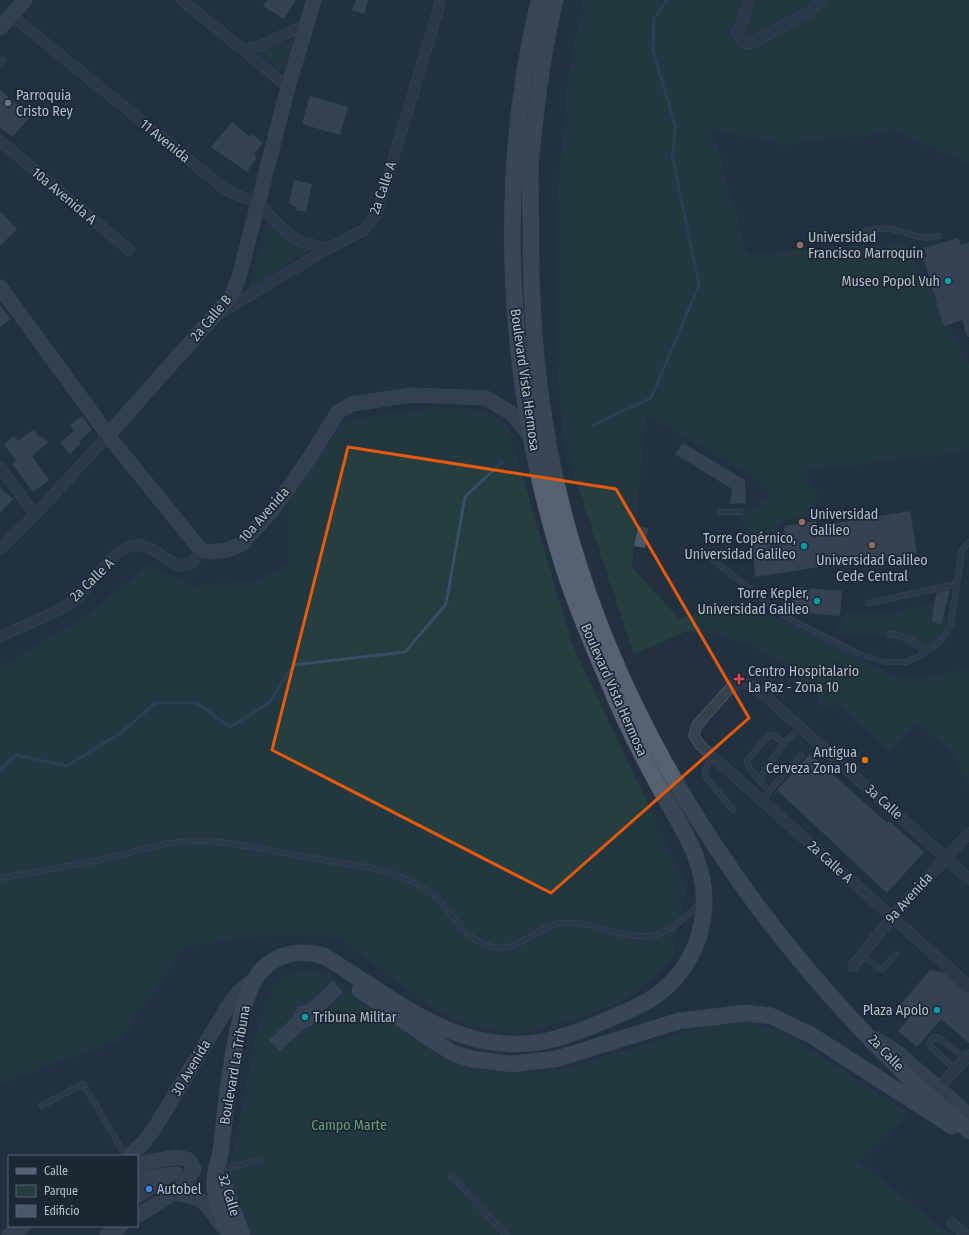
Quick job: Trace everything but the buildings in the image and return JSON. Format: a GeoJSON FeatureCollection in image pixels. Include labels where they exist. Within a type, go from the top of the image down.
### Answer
{"type":"FeatureCollection","features":[{"type":"Feature","properties":{"kind":"main road","name":"Boulevard Vista Hermosa"},"geometry":{"type":"LineString","coordinates":[[324,956],[424,1019],[450,1031],[499,1044],[534,1044],[554,1041],[577,1033],[639,1006],[655,996],[676,977],[690,958],[697,942],[702,924],[704,900],[702,879],[692,845],[658,785],[620,712],[590,639],[564,568],[531,437],[519,354],[515,306],[513,218],[514,175],[519,124],[530,46],[539,0]]}},
{"type":"Feature","properties":{"kind":"main road","name":"Boulevard Vista Hermosa"},"geometry":{"type":"LineString","coordinates":[[555,0],[538,100],[531,160],[531,301],[534,341],[550,451],[558,490],[580,570],[596,616],[633,701],[653,742],[694,812],[735,874],[774,928],[812,975],[865,1032]]}},
{"type":"Feature","properties":{"kind":"main road","name":"Boulevard La Tribuna"},"geometry":{"type":"LineString","coordinates":[[220,1165],[230,1077],[238,1032],[253,980],[266,965],[284,955],[304,952],[324,956]]}},
{"type":"Feature","properties":{"kind":"main road"},"geometry":{"type":"LineString","coordinates":[[324,956],[359,989],[442,1046],[472,1059],[490,1062],[512,1064],[556,1059],[680,1022],[746,1013],[771,1016],[811,1035],[969,1136]]}},
{"type":"Feature","properties":{"kind":"main road","name":"2a Calle"},"geometry":{"type":"LineString","coordinates":[[865,1032],[907,1076],[969,1130]]}},
{"type":"Feature","properties":{"kind":"main road","name":"32 Calle"},"geometry":{"type":"LineString","coordinates":[[220,1165],[214,1179],[216,1192],[228,1235]]}},
{"type":"Feature","properties":{"kind":"main road","name":"32 Calle"},"geometry":{"type":"LineString","coordinates":[[220,1165],[226,1193],[242,1235]]}},
{"type":"Feature","properties":{"kind":"street"},"geometry":{"type":"LineString","coordinates":[[0,28],[25,0]]}},
{"type":"Feature","properties":{"kind":"street"},"geometry":{"type":"LineString","coordinates":[[182,0],[288,86]]}},
{"type":"Feature","properties":{"kind":"street","name":"2a Calle B"},"geometry":{"type":"LineString","coordinates":[[0,548],[35,515],[231,296],[239,277],[288,86],[314,0]]}},
{"type":"Feature","properties":{"kind":"street","name":"2a Calle A"},"geometry":{"type":"LineString","coordinates":[[213,317],[327,249],[364,230],[377,213],[441,0]]}},
{"type":"Feature","properties":{"kind":"street"},"geometry":{"type":"LineString","coordinates":[[750,0],[737,34],[743,43],[751,42],[810,12],[820,0]]}},
{"type":"Feature","properties":{"kind":"street","name":"11 Avenida"},"geometry":{"type":"LineString","coordinates":[[11,16],[226,190],[242,197],[258,201]]}},
{"type":"Feature","properties":{"kind":"street"},"geometry":{"type":"LineString","coordinates":[[243,50],[262,45],[307,24]]}},
{"type":"Feature","properties":{"kind":"street","name":"10a Avenida A"},"geometry":{"type":"LineString","coordinates":[[0,141],[129,250]]}},
{"type":"Feature","properties":{"kind":"street"},"geometry":{"type":"LineString","coordinates":[[258,201],[272,218],[291,236],[303,242],[327,249]]}},
{"type":"Feature","properties":{"kind":"street"},"geometry":{"type":"LineString","coordinates":[[0,287],[108,434],[201,550]]}},
{"type":"Feature","properties":{"kind":"street","name":"10a Avenida"},"geometry":{"type":"LineString","coordinates":[[201,550],[210,552],[227,550],[242,544],[275,506],[312,454],[338,412],[352,404],[412,395],[486,398],[511,412],[531,437]]}},
{"type":"Feature","properties":{"kind":"street"},"geometry":{"type":"LineString","coordinates":[[0,467],[35,515]]}},
{"type":"Feature","properties":{"kind":"street","name":"2a Calle A"},"geometry":{"type":"LineString","coordinates":[[0,638],[54,612],[77,598],[104,565],[128,548],[136,545],[146,547],[180,566],[192,562],[201,550]]}},
{"type":"Feature","properties":{"kind":"street","name":"3a Calle"},"geometry":{"type":"LineString","coordinates":[[694,736],[697,725],[733,686],[742,682],[754,686],[969,879]]}},
{"type":"Feature","properties":{"kind":"street","name":"2a Calle A"},"geometry":{"type":"LineString","coordinates":[[694,736],[700,746],[712,757],[969,986]]}},
{"type":"Feature","properties":{"kind":"street","name":"9a Avenida"},"geometry":{"type":"LineString","coordinates":[[853,966],[892,917],[969,833]]}},
{"type":"Feature","properties":{"kind":"street","name":"30 Avenida"},"geometry":{"type":"LineString","coordinates":[[128,1155],[144,1142],[154,1129],[225,1011],[238,993],[253,980]]}},
{"type":"Feature","properties":{"kind":"street","name":"2a Calle"},"geometry":{"type":"LineString","coordinates":[[865,1032],[898,1053],[969,1115]]}},
{"type":"Feature","properties":{"kind":"street"},"geometry":{"type":"LineString","coordinates":[[938,1089],[964,1063]]}},
{"type":"Feature","properties":{"kind":"street"},"geometry":{"type":"LineString","coordinates":[[138,1164],[178,1157],[189,1160],[194,1168],[188,1181],[173,1193],[138,1215]]}},
{"type":"Feature","properties":{"kind":"street"},"geometry":{"type":"LineString","coordinates":[[173,1193],[194,1196],[205,1202],[228,1235]]}},
{"type":"Feature","properties":{"kind":"street"},"geometry":{"type":"LineString","coordinates":[[952,1223],[966,1235]]}},
{"type":"Feature","properties":{"kind":"street"},"geometry":{"type":"LineString","coordinates":[[9,1235],[21,1227]]}},
{"type":"Feature","properties":{"kind":"street"},"geometry":{"type":"LineString","coordinates":[[107,1235],[119,1227]]}},
{"type":"Feature","properties":{"kind":"lane"},"geometry":{"type":"LineString","coordinates":[[839,240],[863,232],[890,228],[928,239],[939,236]]}},
{"type":"Feature","properties":{"kind":"lane"},"geometry":{"type":"LineString","coordinates":[[721,512],[740,512]]}},
{"type":"Feature","properties":{"kind":"lane"},"geometry":{"type":"LineString","coordinates":[[706,555],[784,616],[857,653],[885,662],[906,662],[924,654],[940,641],[948,632],[951,623],[962,550],[969,542]]}},
{"type":"Feature","properties":{"kind":"lane"},"geometry":{"type":"LineString","coordinates":[[714,561],[721,552],[744,553]]}},
{"type":"Feature","properties":{"kind":"lane"},"geometry":{"type":"LineString","coordinates":[[869,603],[957,584]]}},
{"type":"Feature","properties":{"kind":"lane"},"geometry":{"type":"LineString","coordinates":[[890,634],[912,639],[918,643],[924,654]]}},
{"type":"Feature","properties":{"kind":"lane"},"geometry":{"type":"LineString","coordinates":[[759,779],[784,743],[800,727]]}},
{"type":"Feature","properties":{"kind":"lane"},"geometry":{"type":"LineString","coordinates":[[769,791],[749,768],[747,761],[769,735],[772,734],[784,743]]}},
{"type":"Feature","properties":{"kind":"lane"},"geometry":{"type":"LineString","coordinates":[[763,802],[769,791],[801,755]]}},
{"type":"Feature","properties":{"kind":"lane"},"geometry":{"type":"LineString","coordinates":[[712,757],[705,772],[706,777],[733,810]]}},
{"type":"Feature","properties":{"kind":"lane"},"geometry":{"type":"LineString","coordinates":[[0,878],[65,867],[173,842],[206,841],[315,859],[356,864],[397,875],[416,884],[437,898],[471,938],[492,948],[502,948],[518,943],[550,926],[562,923],[576,923],[639,936],[658,935],[671,929],[682,921],[704,900]]}},
{"type":"Feature","properties":{"kind":"lane"},"geometry":{"type":"LineString","coordinates":[[862,954],[878,968],[882,969],[896,954]]}},
{"type":"Feature","properties":{"kind":"lane"},"geometry":{"type":"LineString","coordinates":[[938,1037],[964,1063],[931,1047],[929,1042],[932,1038],[938,1037]]}},
{"type":"Feature","properties":{"kind":"lane"},"geometry":{"type":"LineString","coordinates":[[41,1106],[82,1084],[126,1155]]}},
{"type":"Feature","properties":{"kind":"lane"},"geometry":{"type":"LineString","coordinates":[[220,1165],[260,1160]]}},
{"type":"Feature","properties":{"kind":"lane"},"geometry":{"type":"LineString","coordinates":[[452,1176],[506,1235]]}},
{"type":"Feature","properties":{"kind":"highlighted area"},"geometry":{"type":"Polygon","coordinates":[[[348,447],[616,489],[749,718],[551,893],[272,750],[348,447]]]}},
{"type":"Feature","properties":{"kind":"green space"},"geometry":{"type":"Polygon","coordinates":[[[583,0],[819,0],[822,5],[825,0],[969,0],[969,164],[894,132],[785,145],[713,131],[747,253],[905,242],[969,363],[969,452],[805,471],[820,500],[811,506],[811,515],[786,520],[776,529],[785,543],[753,544],[740,516],[741,507],[759,508],[759,500],[772,496],[753,477],[646,415],[632,567],[679,619],[728,601],[784,621],[902,679],[969,669],[969,784],[967,785],[953,754],[917,723],[890,753],[835,702],[827,711],[817,702],[818,696],[789,668],[750,645],[711,633],[687,631],[634,654],[564,445],[556,357],[557,200],[568,78],[583,0]]]}},
{"type":"Feature","properties":{"kind":"green space"},"geometry":{"type":"Polygon","coordinates":[[[294,38],[283,73],[257,53],[294,38]]]}},
{"type":"Feature","properties":{"kind":"green space"},"geometry":{"type":"Polygon","coordinates":[[[268,219],[288,238],[309,250],[248,290],[268,219]]]}},
{"type":"Feature","properties":{"kind":"green space"},"geometry":{"type":"Polygon","coordinates":[[[435,407],[483,410],[507,423],[572,644],[687,886],[671,962],[625,1001],[577,1019],[521,1034],[471,1028],[433,1009],[338,938],[280,935],[187,946],[121,1040],[0,1084],[0,667],[88,613],[149,564],[195,586],[256,580],[288,563],[288,501],[344,421],[435,407]]]}},
{"type":"Feature","properties":{"kind":"green space"},"geometry":{"type":"Polygon","coordinates":[[[940,603],[947,628],[939,639],[931,645],[923,648],[907,646],[873,636],[835,633],[846,614],[884,613],[940,603]]]}},
{"type":"Feature","properties":{"kind":"green space","name":"Campo Marte"},"geometry":{"type":"Polygon","coordinates":[[[310,969],[329,974],[374,1008],[470,1066],[502,1073],[534,1072],[574,1066],[718,1022],[736,1021],[752,1023],[786,1033],[909,1113],[859,1161],[951,1235],[250,1235],[230,1181],[229,1171],[260,1015],[267,996],[277,982],[290,973],[310,969]]]}},
{"type":"Feature","properties":{"kind":"waterway"},"geometry":{"type":"LineString","coordinates":[[593,425],[651,398],[699,285],[672,155],[676,128],[653,51],[654,19],[667,0]]}},
{"type":"Feature","properties":{"kind":"waterway"},"geometry":{"type":"LineString","coordinates":[[0,769],[16,755],[67,766],[122,732],[155,703],[197,703],[230,727],[269,703],[293,665],[405,652],[446,604],[465,497],[502,462]]}},
{"type":"Feature","properties":{"kind":"place","name":"Parroquia Cristo Rey"},"geometry":{"type":"Point","coordinates":[8,103]}},
{"type":"Feature","properties":{"kind":"place","name":"Universidad Francisco Marroquín"},"geometry":{"type":"Point","coordinates":[800,245]}},
{"type":"Feature","properties":{"kind":"place","name":"Museo Popol Vuh"},"geometry":{"type":"Point","coordinates":[948,281]}},
{"type":"Feature","properties":{"kind":"place","name":"Universidad Galileo"},"geometry":{"type":"Point","coordinates":[802,522]}},
{"type":"Feature","properties":{"kind":"place","name":"Universidad Galileo Cede Central"},"geometry":{"type":"Point","coordinates":[872,545]}},
{"type":"Feature","properties":{"kind":"place","name":"Torre Copérnico, Universidad Galileo"},"geometry":{"type":"Point","coordinates":[804,546]}},
{"type":"Feature","properties":{"kind":"place","name":"Torre Kepler, Universidad Galileo"},"geometry":{"type":"Point","coordinates":[817,601]}},
{"type":"Feature","properties":{"kind":"place","name":"Centro Hospitalario La Paz - Zona 10"},"geometry":{"type":"Point","coordinates":[739,679]}},
{"type":"Feature","properties":{"kind":"place","name":"Antigua Cerveza Zona 10"},"geometry":{"type":"Point","coordinates":[865,760]}},
{"type":"Feature","properties":{"kind":"place","name":"Plaza Apolo"},"geometry":{"type":"Point","coordinates":[937,1010]}},
{"type":"Feature","properties":{"kind":"place","name":"Tribuna Militar"},"geometry":{"type":"Point","coordinates":[305,1017]}},
{"type":"Feature","properties":{"kind":"place","name":"Autobel"},"geometry":{"type":"Point","coordinates":[149,1189]}}]}
